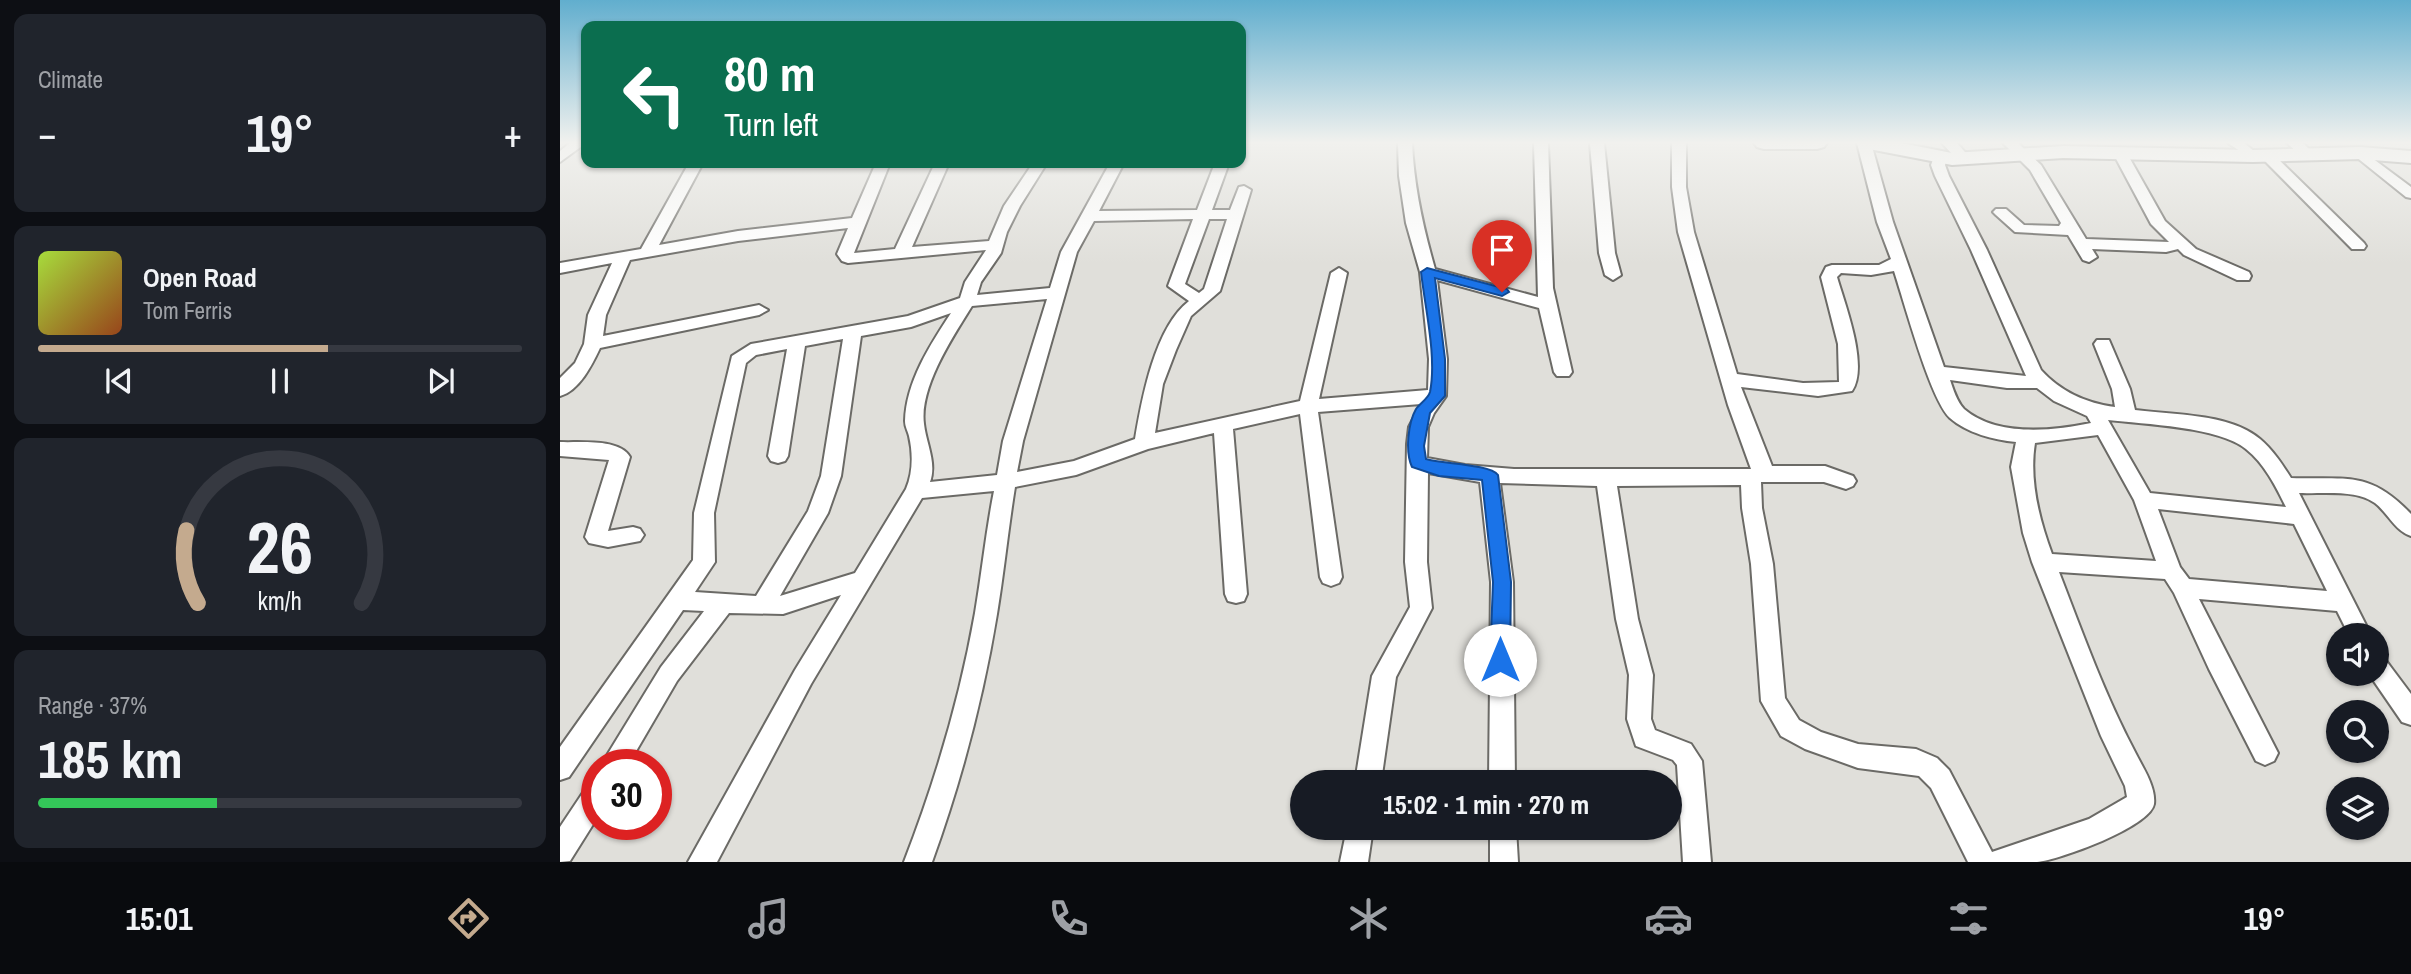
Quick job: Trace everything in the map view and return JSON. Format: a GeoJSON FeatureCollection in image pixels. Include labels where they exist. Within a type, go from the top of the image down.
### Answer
{"type":"FeatureCollection","features":[{"type":"Feature","properties":{"kind":"street"},"geometry":{"type":"LineString","coordinates":[[647,252],[685,183]]}},
{"type":"Feature","properties":{"kind":"street"},"geometry":{"type":"LineString","coordinates":[[875,183],[845,254],[848,258],[993,245]]}},
{"type":"Feature","properties":{"kind":"street"},"geometry":{"type":"LineString","coordinates":[[901,253],[933,183]]}},
{"type":"Feature","properties":{"kind":"street"},"geometry":{"type":"LineString","coordinates":[[702,862],[803,677],[916,491],[922,475],[919,437],[914,424],[918,393],[940,343],[967,302],[968,291],[993,253],[993,245],[1027,183]]}},
{"type":"Feature","properties":{"kind":"street"},"geometry":{"type":"LineString","coordinates":[[918,862],[945,790],[967,702],[986,614],[1004,482],[1056,293],[1069,251],[1107,183]]}},
{"type":"Feature","properties":{"kind":"street"},"geometry":{"type":"LineString","coordinates":[[1201,301],[1176,286],[1214,183]]}},
{"type":"Feature","properties":{"kind":"street"},"geometry":{"type":"LineString","coordinates":[[1370,770],[1384,676],[1421,608],[1416,562],[1416,446],[1423,411],[1437,396],[1438,359],[1427,272],[1409,183]]}},
{"type":"Feature","properties":{"kind":"street"},"geometry":{"type":"LineString","coordinates":[[1545,183],[1543,255],[1548,305],[1563,373]]}},
{"type":"Feature","properties":{"kind":"street"},"geometry":{"type":"LineString","coordinates":[[1601,183],[1607,253],[1613,275]]}},
{"type":"Feature","properties":{"kind":"street"},"geometry":{"type":"LineString","coordinates":[[1679,183],[1686,232],[1737,405],[1762,467],[1755,476],[1752,508],[1762,564],[1773,701],[1790,728],[1814,741],[1858,757],[1916,761],[1928,767],[1940,779],[1969,841],[1983,862]]}},
{"type":"Feature","properties":{"kind":"street"},"geometry":{"type":"LineString","coordinates":[[1875,183],[1885,222],[1936,372],[1957,414],[1976,425],[2027,436],[2075,435],[2099,419],[2126,414],[2231,432],[2252,443],[2268,459],[2285,485],[2353,623]]}},
{"type":"Feature","properties":{"kind":"street"},"geometry":{"type":"LineString","coordinates":[[1946,183],[1979,250],[2033,373],[2068,402],[2099,419],[2144,500],[2177,579],[2265,753]]}},
{"type":"Feature","properties":{"kind":"street"},"geometry":{"type":"LineString","coordinates":[[2045,183],[2085,251],[2180,244]]}},
{"type":"Feature","properties":{"kind":"street"},"geometry":{"type":"LineString","coordinates":[[2135,183],[2159,224],[2180,244],[2190,252],[2243,276]]}},
{"type":"Feature","properties":{"kind":"street"},"geometry":{"type":"LineString","coordinates":[[2290,183],[2358,246]]}},
{"type":"Feature","properties":{"kind":"street"},"geometry":{"type":"LineString","coordinates":[[1144,443],[1154,384],[1167,350],[1184,313],[1212,291],[1244,190]]}},
{"type":"Feature","properties":{"kind":"street"},"geometry":{"type":"LineString","coordinates":[[2001,212],[2020,229],[2065,230],[2069,222]]}},
{"type":"Feature","properties":{"kind":"street"},"geometry":{"type":"LineString","coordinates":[[1090,216],[1237,215]]}},
{"type":"Feature","properties":{"kind":"street"},"geometry":{"type":"LineString","coordinates":[[560,268],[738,236],[859,222]]}},
{"type":"Feature","properties":{"kind":"street"},"geometry":{"type":"LineString","coordinates":[[560,390],[582,366],[593,344],[597,315],[623,258]]}},
{"type":"Feature","properties":{"kind":"street"},"geometry":{"type":"LineString","coordinates":[[1731,379],[1810,389],[1841,389],[1847,386],[1847,345],[1829,277],[1832,271],[1838,268],[1883,270],[1892,267],[1899,260]]}},
{"type":"Feature","properties":{"kind":"street"},"geometry":{"type":"LineString","coordinates":[[1427,272],[1548,305]]}},
{"type":"Feature","properties":{"kind":"street"},"geometry":{"type":"LineString","coordinates":[[1331,578],[1308,406],[1339,273]]}},
{"type":"Feature","properties":{"kind":"street"},"geometry":{"type":"LineString","coordinates":[[560,768],[675,600],[701,567],[706,556],[704,513],[738,360],[751,350],[911,321],[967,302],[1056,293]]}},
{"type":"Feature","properties":{"kind":"street"},"geometry":{"type":"LineString","coordinates":[[593,344],[759,310]]}},
{"type":"Feature","properties":{"kind":"street"},"geometry":{"type":"LineString","coordinates":[[762,606],[818,513],[831,476],[853,331]]}},
{"type":"Feature","properties":{"kind":"street"},"geometry":{"type":"LineString","coordinates":[[778,456],[797,341]]}},
{"type":"Feature","properties":{"kind":"street"},"geometry":{"type":"LineString","coordinates":[[2103,344],[2121,389],[2126,414]]}},
{"type":"Feature","properties":{"kind":"street"},"geometry":{"type":"LineString","coordinates":[[1936,372],[2007,382],[2041,382]]}},
{"type":"Feature","properties":{"kind":"street"},"geometry":{"type":"LineString","coordinates":[[916,491],[1004,482],[1076,468],[1144,443],[1308,406],[1437,396]]}},
{"type":"Feature","properties":{"kind":"street"},"geometry":{"type":"LineString","coordinates":[[1223,424],[1236,594]]}},
{"type":"Feature","properties":{"kind":"street"},"geometry":{"type":"LineString","coordinates":[[2000,862],[2121,820],[2141,803],[2138,784],[2113,736],[2043,562],[2034,533],[2021,467],[2027,436]]}},
{"type":"Feature","properties":{"kind":"street"},"geometry":{"type":"LineString","coordinates":[[560,449],[606,451],[620,457],[596,537],[608,539],[633,535]]}},
{"type":"Feature","properties":{"kind":"street"},"geometry":{"type":"LineString","coordinates":[[1418,463],[1439,470],[1489,475],[1606,479],[1825,474],[1846,481]]}},
{"type":"Feature","properties":{"kind":"street"},"geometry":{"type":"LineString","coordinates":[[1489,475],[1502,582],[1502,770]]}},
{"type":"Feature","properties":{"kind":"street"},"geometry":{"type":"LineString","coordinates":[[1606,479],[1627,618],[1640,675],[1639,719],[1645,738],[1682,752],[1689,761],[1697,862]]}},
{"type":"Feature","properties":{"kind":"street"},"geometry":{"type":"LineString","coordinates":[[2285,485],[2364,488],[2383,498],[2411,528]]}},
{"type":"Feature","properties":{"kind":"street"},"geometry":{"type":"LineString","coordinates":[[2144,500],[2300,517]]}},
{"type":"Feature","properties":{"kind":"street"},"geometry":{"type":"LineString","coordinates":[[2043,562],[2341,602]]}},
{"type":"Feature","properties":{"kind":"street"},"geometry":{"type":"LineString","coordinates":[[675,600],[783,605],[863,579]]}},
{"type":"Feature","properties":{"kind":"street"},"geometry":{"type":"LineString","coordinates":[[623,749],[668,674],[723,604]]}},
{"type":"Feature","properties":{"kind":"street"},"geometry":{"type":"LineString","coordinates":[[2389,683],[2411,714]]}},
{"type":"Feature","properties":{"kind":"street"},"geometry":{"type":"LineString","coordinates":[[560,851],[581,819]]}},
{"type":"Feature","properties":{"kind":"street"},"geometry":{"type":"LineString","coordinates":[[1354,862],[1358,840]]}},
{"type":"Feature","properties":{"kind":"street"},"geometry":{"type":"LineString","coordinates":[[1503,840],[1504,862]]}},
{"type":"Feature","properties":{"kind":"route"},"geometry":{"type":"LineString","coordinates":[[1500,660],[1502,582],[1489,475],[1439,470],[1418,463],[1416,446],[1423,411],[1437,396],[1438,359],[1427,272],[1502,292]]}}]}
